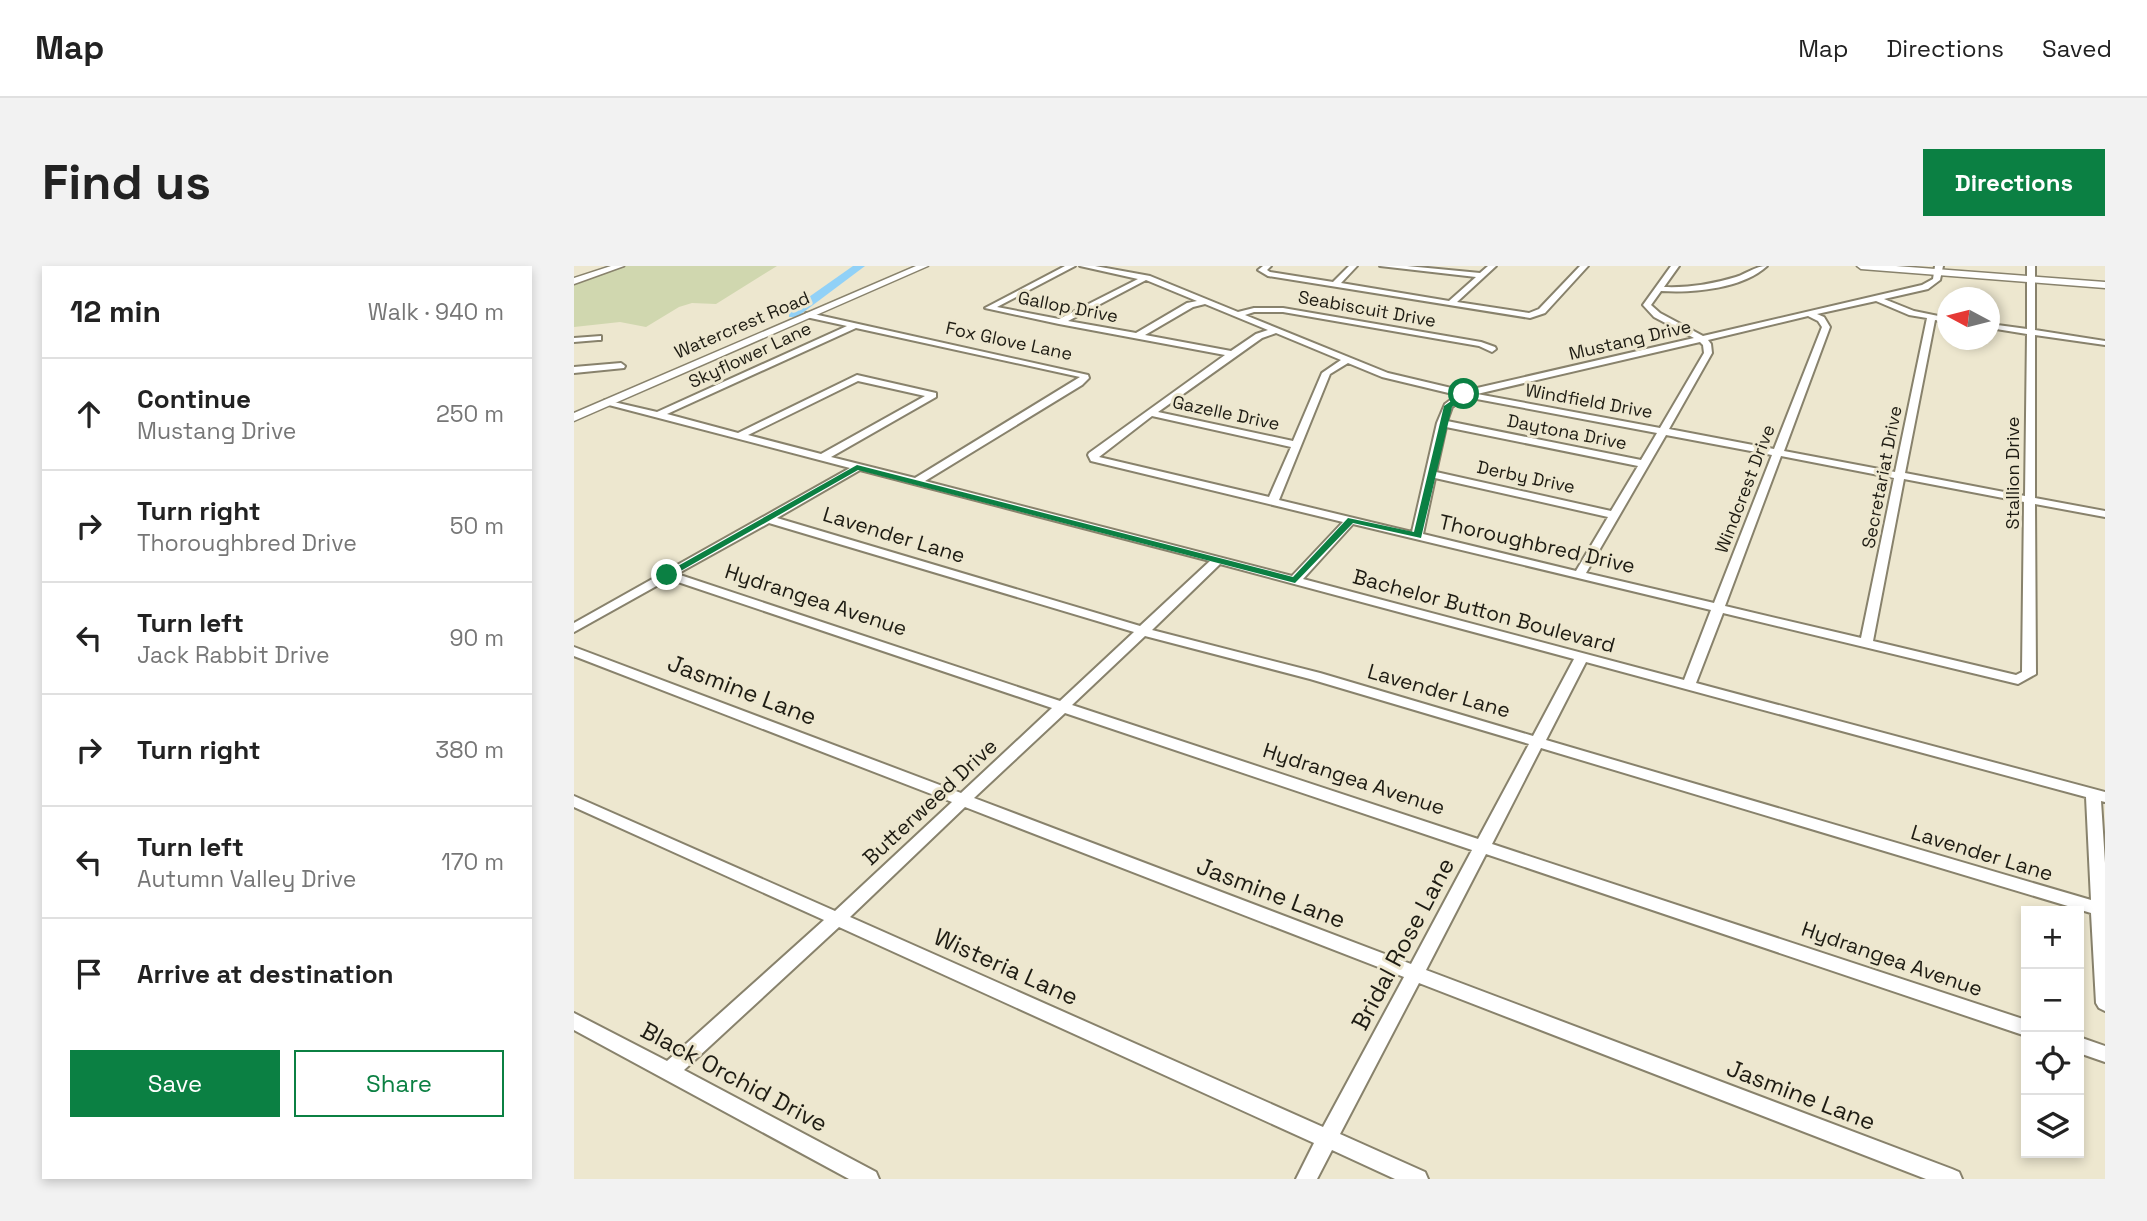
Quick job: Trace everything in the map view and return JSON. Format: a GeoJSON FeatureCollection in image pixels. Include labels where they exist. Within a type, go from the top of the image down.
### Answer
{"type":"FeatureCollection","features":[{"type":"Feature","properties":{"kind":"street"},"geometry":{"type":"LineString","coordinates":[[574,281],[620,266]]}},
{"type":"Feature","properties":{"kind":"street","name":"Watercrest Road"},"geometry":{"type":"LineString","coordinates":[[574,416],[924,266]]}},
{"type":"Feature","properties":{"kind":"street","name":"Gallop Drive"},"geometry":{"type":"LineString","coordinates":[[1071,266],[989,308],[1232,354]]}},
{"type":"Feature","properties":{"kind":"street","name":"Windfield Drive"},"geometry":{"type":"LineString","coordinates":[[1084,266],[1147,278],[1385,375],[1464,394],[2105,514]]}},
{"type":"Feature","properties":{"kind":"street"},"geometry":{"type":"LineString","coordinates":[[1267,266],[1262,270],[1268,274],[1530,316],[1542,311],[1584,266]]}},
{"type":"Feature","properties":{"kind":"street"},"geometry":{"type":"LineString","coordinates":[[1335,285],[1353,266]]}},
{"type":"Feature","properties":{"kind":"street"},"geometry":{"type":"LineString","coordinates":[[1384,266],[1482,275]]}},
{"type":"Feature","properties":{"kind":"street"},"geometry":{"type":"LineString","coordinates":[[1451,303],[1492,266]]}},
{"type":"Feature","properties":{"kind":"street"},"geometry":{"type":"LineString","coordinates":[[1580,574],[1708,353],[1707,344],[1702,339],[1649,308],[1648,302],[1675,266]]}},
{"type":"Feature","properties":{"kind":"street"},"geometry":{"type":"LineString","coordinates":[[1658,289],[1680,290],[1718,282],[1754,273],[1763,266]]}},
{"type":"Feature","properties":{"kind":"street"},"geometry":{"type":"LineString","coordinates":[[1861,266],[1938,269],[2031,281],[2105,285]]}},
{"type":"Feature","properties":{"kind":"street","name":"Stallion Drive"},"geometry":{"type":"LineString","coordinates":[[2025,678],[2029,674],[2031,266]]}},
{"type":"Feature","properties":{"kind":"street","name":"Mustang Drive"},"geometry":{"type":"LineString","coordinates":[[1464,394],[1925,287],[1936,280],[1938,269]]}},
{"type":"Feature","properties":{"kind":"street"},"geometry":{"type":"LineString","coordinates":[[1059,322],[1147,278]]}},
{"type":"Feature","properties":{"kind":"street"},"geometry":{"type":"LineString","coordinates":[[1876,298],[1937,319]]}},
{"type":"Feature","properties":{"kind":"street"},"geometry":{"type":"LineString","coordinates":[[1138,336],[1191,305],[1204,302]]}},
{"type":"Feature","properties":{"kind":"street","name":"Seabiscuit Drive"},"geometry":{"type":"LineString","coordinates":[[1236,315],[1254,310],[1283,310],[1481,344],[1492,349]]}},
{"type":"Feature","properties":{"kind":"street","name":"Windcrest Drive"},"geometry":{"type":"LineString","coordinates":[[1689,685],[1826,327],[1821,319],[1809,314]]}},
{"type":"Feature","properties":{"kind":"street","name":"Fox Glove Lane"},"geometry":{"type":"LineString","coordinates":[[810,315],[1084,375],[1085,378],[1079,383],[914,483]]}},
{"type":"Feature","properties":{"kind":"street","name":"Secretariat Drive"},"geometry":{"type":"LineString","coordinates":[[1866,643],[1931,318]]}},
{"type":"Feature","properties":{"kind":"street","name":"Skyflower Lane"},"geometry":{"type":"LineString","coordinates":[[660,414],[855,325]]}},
{"type":"Feature","properties":{"kind":"street"},"geometry":{"type":"LineString","coordinates":[[2000,328],[2105,343]]}},
{"type":"Feature","properties":{"kind":"street","name":"Thoroughbred Drive"},"geometry":{"type":"LineString","coordinates":[[1275,331],[1259,336],[1232,354],[1093,455],[1095,459],[2018,680],[2025,678]]}},
{"type":"Feature","properties":{"kind":"street"},"geometry":{"type":"LineString","coordinates":[[574,340],[598,338]]}},
{"type":"Feature","properties":{"kind":"street"},"geometry":{"type":"LineString","coordinates":[[1273,501],[1326,373],[1346,361]]}},
{"type":"Feature","properties":{"kind":"street"},"geometry":{"type":"LineString","coordinates":[[574,370],[621,366]]}},
{"type":"Feature","properties":{"kind":"street"},"geometry":{"type":"LineString","coordinates":[[739,436],[857,378],[933,395],[822,458]]}},
{"type":"Feature","properties":{"kind":"street"},"geometry":{"type":"LineString","coordinates":[[1417,536],[1442,424],[1448,406],[1464,394]]}},
{"type":"Feature","properties":{"kind":"street","name":"Bachelor Button Boulevard"},"geometry":{"type":"LineString","coordinates":[[608,402],[1295,580],[2099,795]]}},
{"type":"Feature","properties":{"kind":"street","name":"Gazelle Drive"},"geometry":{"type":"LineString","coordinates":[[1150,413],[1296,445]]}},
{"type":"Feature","properties":{"kind":"street","name":"Daytona Drive"},"geometry":{"type":"LineString","coordinates":[[1442,424],[1644,464]]}},
{"type":"Feature","properties":{"kind":"street"},"geometry":{"type":"LineString","coordinates":[[574,628],[857,468]]}},
{"type":"Feature","properties":{"kind":"street","name":"Derby Drive"},"geometry":{"type":"LineString","coordinates":[[1431,474],[1614,514]]}},
{"type":"Feature","properties":{"kind":"street","name":"Lavender Lane"},"geometry":{"type":"LineString","coordinates":[[765,518],[1142,631],[1315,676],[2099,909]]}},
{"type":"Feature","properties":{"kind":"street"},"geometry":{"type":"LineString","coordinates":[[1295,580],[1351,520]]}},
{"type":"Feature","properties":{"kind":"street","name":"Butterweed Drive"},"geometry":{"type":"LineString","coordinates":[[669,1072],[837,919],[1218,560]]}},
{"type":"Feature","properties":{"kind":"street","name":"Hydrangea Avenue"},"geometry":{"type":"LineString","coordinates":[[667,575],[2021,1026]]}},
{"type":"Feature","properties":{"kind":"street","name":"Jasmine Lane"},"geometry":{"type":"LineString","coordinates":[[574,651],[962,802],[1952,1179]]}},
{"type":"Feature","properties":{"kind":"street","name":"Bridal Rose Lane"},"geometry":{"type":"LineString","coordinates":[[1306,1179],[1582,657]]}},
{"type":"Feature","properties":{"kind":"street"},"geometry":{"type":"LineString","coordinates":[[2099,795],[2099,909],[2105,1003]]}},
{"type":"Feature","properties":{"kind":"street","name":"Wisteria Lane"},"geometry":{"type":"LineString","coordinates":[[574,801],[1418,1179]]}},
{"type":"Feature","properties":{"kind":"street","name":"Black Orchid Drive"},"geometry":{"type":"LineString","coordinates":[[574,1021],[869,1179]]}},
{"type":"Feature","properties":{"kind":"street"},"geometry":{"type":"LineString","coordinates":[[2084,1047],[2105,1054]]}},
{"type":"Feature","properties":{"kind":"green space"},"geometry":{"type":"Polygon","coordinates":[[[622,266],[777,266],[716,304],[692,303],[679,307],[646,327],[620,322],[574,327],[574,282],[622,266]]]}},
{"type":"Feature","properties":{"kind":"waterway"},"geometry":{"type":"LineString","coordinates":[[793,314],[860,266]]}},
{"type":"Feature","properties":{"kind":"route"},"geometry":{"type":"LineString","coordinates":[[667,575],[857,468],[1295,580],[1351,520],[1417,536],[1442,424],[1448,406],[1464,394]]}}]}
